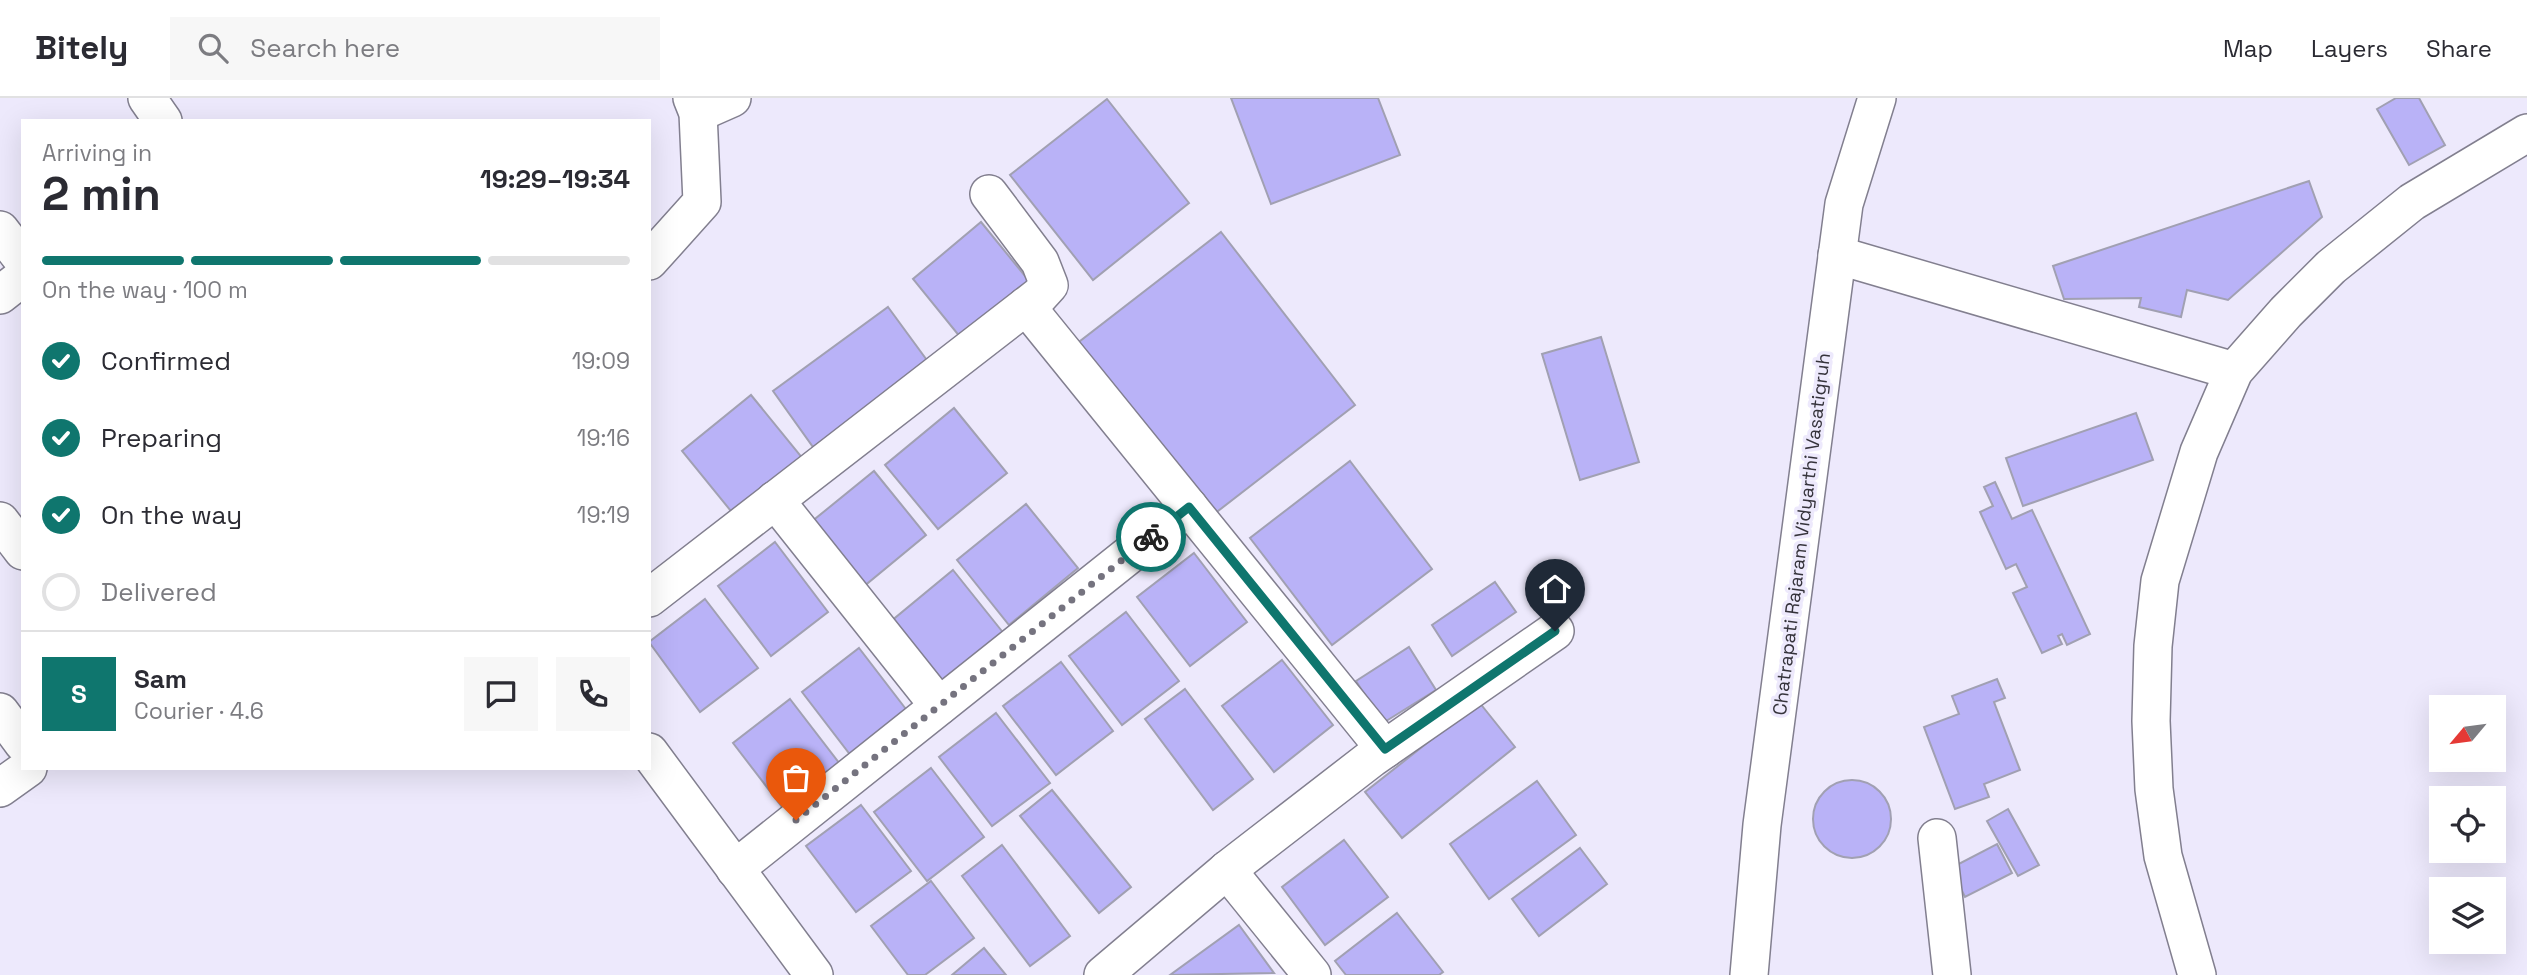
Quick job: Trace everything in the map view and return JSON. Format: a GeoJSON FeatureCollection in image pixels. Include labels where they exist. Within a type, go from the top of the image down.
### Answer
{"type":"FeatureCollection","features":[{"type":"Feature","properties":{"kind":"street"},"geometry":{"type":"LineString","coordinates":[[148,98],[162,119]]}},
{"type":"Feature","properties":{"kind":"street"},"geometry":{"type":"LineString","coordinates":[[651,259],[702,202],[695,105],[732,98]]}},
{"type":"Feature","properties":{"kind":"street","name":"Chatrapati Rajaram Vidyarthi Vasatigruh"},"geometry":{"type":"LineString","coordinates":[[1749,975],[1762,825],[1844,204],[1877,98]]}},
{"type":"Feature","properties":{"kind":"street"},"geometry":{"type":"LineString","coordinates":[[2197,975],[2163,856],[2154,789],[2153,646],[2160,581],[2199,452],[2234,371],[2286,312],[2331,267],[2373,232],[2445,180],[2527,134]]}},
{"type":"Feature","properties":{"kind":"street"},"geometry":{"type":"LineString","coordinates":[[651,596],[1026,306],[1049,285],[1047,273],[989,194]]}},
{"type":"Feature","properties":{"kind":"street"},"geometry":{"type":"LineString","coordinates":[[0,230],[21,257]]}},
{"type":"Feature","properties":{"kind":"street"},"geometry":{"type":"LineString","coordinates":[[1837,255],[2234,371]]}},
{"type":"Feature","properties":{"kind":"street"},"geometry":{"type":"LineString","coordinates":[[0,295],[21,279]]}},
{"type":"Feature","properties":{"kind":"street"},"geometry":{"type":"LineString","coordinates":[[1026,306],[1385,749]]}},
{"type":"Feature","properties":{"kind":"street"},"geometry":{"type":"LineString","coordinates":[[775,500],[939,706]]}},
{"type":"Feature","properties":{"kind":"street"},"geometry":{"type":"LineString","coordinates":[[735,869],[1189,507]]}},
{"type":"Feature","properties":{"kind":"street"},"geometry":{"type":"LineString","coordinates":[[0,521],[21,548]]}},
{"type":"Feature","properties":{"kind":"street"},"geometry":{"type":"LineString","coordinates":[[1103,975],[1227,870],[1385,749],[1555,631]]}},
{"type":"Feature","properties":{"kind":"street"},"geometry":{"type":"LineString","coordinates":[[0,712],[21,740]]}},
{"type":"Feature","properties":{"kind":"street"},"geometry":{"type":"LineString","coordinates":[[651,755],[814,975]]}},
{"type":"Feature","properties":{"kind":"street"},"geometry":{"type":"LineString","coordinates":[[0,788],[25,770]]}},
{"type":"Feature","properties":{"kind":"street"},"geometry":{"type":"LineString","coordinates":[[1937,838],[1952,975]]}},
{"type":"Feature","properties":{"kind":"street"},"geometry":{"type":"LineString","coordinates":[[1227,870],[1312,975]]}},
{"type":"Feature","properties":{"kind":"building"},"geometry":{"type":"Polygon","coordinates":[[[1231,98],[1378,98],[1400,155],[1271,204],[1231,98]]]}},
{"type":"Feature","properties":{"kind":"building"},"geometry":{"type":"Polygon","coordinates":[[[2396,98],[2419,98],[2445,145],[2409,165],[2377,109],[2396,98]]]}},
{"type":"Feature","properties":{"kind":"building"},"geometry":{"type":"Polygon","coordinates":[[[1107,99],[1189,203],[1093,280],[1010,175],[1107,99]]]}},
{"type":"Feature","properties":{"kind":"building"},"geometry":{"type":"Polygon","coordinates":[[[2309,181],[2322,217],[2228,300],[2187,290],[2181,317],[2139,307],[2141,298],[2064,299],[2053,266],[2309,181]]]}},
{"type":"Feature","properties":{"kind":"building"},"geometry":{"type":"Polygon","coordinates":[[[981,222],[1034,287],[965,343],[913,279],[981,222]]]}},
{"type":"Feature","properties":{"kind":"building"},"geometry":{"type":"Polygon","coordinates":[[[1221,232],[1355,405],[1209,518],[1075,345],[1221,232]]]}},
{"type":"Feature","properties":{"kind":"building"},"geometry":{"type":"Polygon","coordinates":[[[888,307],[929,363],[813,447],[773,391],[888,307]]]}},
{"type":"Feature","properties":{"kind":"building"},"geometry":{"type":"Polygon","coordinates":[[[1601,337],[1639,462],[1580,480],[1542,354],[1601,337]]]}},
{"type":"Feature","properties":{"kind":"building"},"geometry":{"type":"Polygon","coordinates":[[[751,395],[804,460],[735,516],[682,451],[751,395]]]}},
{"type":"Feature","properties":{"kind":"building"},"geometry":{"type":"Polygon","coordinates":[[[954,408],[1007,473],[938,529],[885,465],[954,408]]]}},
{"type":"Feature","properties":{"kind":"building"},"geometry":{"type":"Polygon","coordinates":[[[2136,413],[2153,460],[2023,506],[2006,458],[2136,413]]]}},
{"type":"Feature","properties":{"kind":"building"},"geometry":{"type":"Polygon","coordinates":[[[1350,461],[1432,569],[1332,645],[1250,538],[1350,461]]]}},
{"type":"Feature","properties":{"kind":"building"},"geometry":{"type":"Polygon","coordinates":[[[874,471],[926,535],[857,592],[805,527],[874,471]]]}},
{"type":"Feature","properties":{"kind":"building"},"geometry":{"type":"Polygon","coordinates":[[[1995,482],[2012,519],[2032,510],[2090,634],[2067,645],[2062,634],[2058,636],[2062,644],[2042,653],[2013,593],[2027,587],[2016,564],[2006,569],[1980,512],[1993,506],[1984,487],[1995,482]]]}},
{"type":"Feature","properties":{"kind":"building"},"geometry":{"type":"Polygon","coordinates":[[[1026,504],[1078,568],[1009,625],[957,560],[1026,504]]]}},
{"type":"Feature","properties":{"kind":"building"},"geometry":{"type":"Polygon","coordinates":[[[775,542],[828,612],[771,656],[718,586],[775,542]]]}},
{"type":"Feature","properties":{"kind":"building"},"geometry":{"type":"Polygon","coordinates":[[[1194,553],[1247,622],[1190,666],[1137,597],[1194,553]]]}},
{"type":"Feature","properties":{"kind":"building"},"geometry":{"type":"Polygon","coordinates":[[[953,570],[1005,635],[936,691],[884,627],[953,570]]]}},
{"type":"Feature","properties":{"kind":"building"},"geometry":{"type":"Polygon","coordinates":[[[1495,582],[1516,612],[1452,656],[1432,625],[1495,582]]]}},
{"type":"Feature","properties":{"kind":"building"},"geometry":{"type":"Polygon","coordinates":[[[705,599],[758,668],[700,712],[651,645],[651,640],[705,599]]]}},
{"type":"Feature","properties":{"kind":"building"},"geometry":{"type":"Polygon","coordinates":[[[1126,612],[1179,681],[1122,725],[1069,656],[1126,612]]]}},
{"type":"Feature","properties":{"kind":"building"},"geometry":{"type":"Polygon","coordinates":[[[1409,647],[1436,690],[1383,723],[1356,681],[1409,647]]]}},
{"type":"Feature","properties":{"kind":"building"},"geometry":{"type":"Polygon","coordinates":[[[859,648],[912,717],[855,761],[802,692],[859,648]]]}},
{"type":"Feature","properties":{"kind":"building"},"geometry":{"type":"Polygon","coordinates":[[[1282,660],[1333,725],[1274,772],[1222,706],[1282,660]]]}},
{"type":"Feature","properties":{"kind":"building"},"geometry":{"type":"Polygon","coordinates":[[[1061,662],[1113,731],[1056,775],[1003,706],[1061,662]]]}},
{"type":"Feature","properties":{"kind":"building"},"geometry":{"type":"Polygon","coordinates":[[[1997,679],[2005,698],[1994,702],[2020,770],[1984,784],[1989,797],[1955,809],[1924,727],[1959,714],[1952,696],[1997,679]]]}},
{"type":"Feature","properties":{"kind":"building"},"geometry":{"type":"Polygon","coordinates":[[[1185,689],[1253,779],[1213,810],[1145,719],[1185,689]]]}},
{"type":"Feature","properties":{"kind":"building"},"geometry":{"type":"Polygon","coordinates":[[[790,699],[843,768],[786,812],[733,743],[790,699]]]}},
{"type":"Feature","properties":{"kind":"building"},"geometry":{"type":"Polygon","coordinates":[[[1479,702],[1515,747],[1402,838],[1365,792],[1479,702]]]}},
{"type":"Feature","properties":{"kind":"building"},"geometry":{"type":"Polygon","coordinates":[[[996,713],[1050,783],[992,826],[939,757],[996,713]]]}},
{"type":"Feature","properties":{"kind":"building"},"geometry":{"type":"Polygon","coordinates":[[[931,768],[984,837],[927,881],[874,812],[931,768]]]}},
{"type":"Feature","properties":{"kind":"building"},"geometry":{"type":"Polygon","coordinates":[[[1852,780],[1867,783],[1880,791],[1888,804],[1891,819],[1888,834],[1880,847],[1867,855],[1852,858],[1837,855],[1824,847],[1816,834],[1813,819],[1816,804],[1824,791],[1837,783],[1852,780]]]}},
{"type":"Feature","properties":{"kind":"building"},"geometry":{"type":"Polygon","coordinates":[[[1537,781],[1576,835],[1489,899],[1450,844],[1537,781]]]}},
{"type":"Feature","properties":{"kind":"building"},"geometry":{"type":"Polygon","coordinates":[[[1052,790],[1131,887],[1099,913],[1020,816],[1052,790]]]}},
{"type":"Feature","properties":{"kind":"building"},"geometry":{"type":"Polygon","coordinates":[[[861,805],[911,871],[856,912],[806,846],[861,805]]]}},
{"type":"Feature","properties":{"kind":"building"},"geometry":{"type":"Polygon","coordinates":[[[2008,809],[2039,865],[2018,876],[1987,821],[2008,809]]]}},
{"type":"Feature","properties":{"kind":"building"},"geometry":{"type":"Polygon","coordinates":[[[1344,840],[1388,897],[1325,945],[1282,887],[1344,840]]]}},
{"type":"Feature","properties":{"kind":"building"},"geometry":{"type":"Polygon","coordinates":[[[1997,844],[2012,873],[1965,897],[1951,868],[1997,844]]]}},
{"type":"Feature","properties":{"kind":"building"},"geometry":{"type":"Polygon","coordinates":[[[1002,845],[1070,936],[1030,966],[962,876],[1002,845]]]}},
{"type":"Feature","properties":{"kind":"building"},"geometry":{"type":"Polygon","coordinates":[[[1580,848],[1607,884],[1539,936],[1512,899],[1580,848]]]}},
{"type":"Feature","properties":{"kind":"building"},"geometry":{"type":"Polygon","coordinates":[[[931,881],[974,938],[925,975],[908,975],[871,926],[931,881]]]}},
{"type":"Feature","properties":{"kind":"building"},"geometry":{"type":"Polygon","coordinates":[[[1397,913],[1443,972],[1439,975],[1346,975],[1335,961],[1397,913]]]}},
{"type":"Feature","properties":{"kind":"building"},"geometry":{"type":"Polygon","coordinates":[[[1239,925],[1274,973],[1170,975],[1239,925]]]}},
{"type":"Feature","properties":{"kind":"building"},"geometry":{"type":"Polygon","coordinates":[[[984,948],[1006,975],[952,975],[984,948]]]}},
{"type":"Feature","properties":{"kind":"way so far"},"geometry":{"type":"LineString","coordinates":[[796,820],[1151,537]]}},
{"type":"Feature","properties":{"kind":"route"},"geometry":{"type":"LineString","coordinates":[[1151,537],[1189,507],[1385,749],[1555,631]]}}]}
